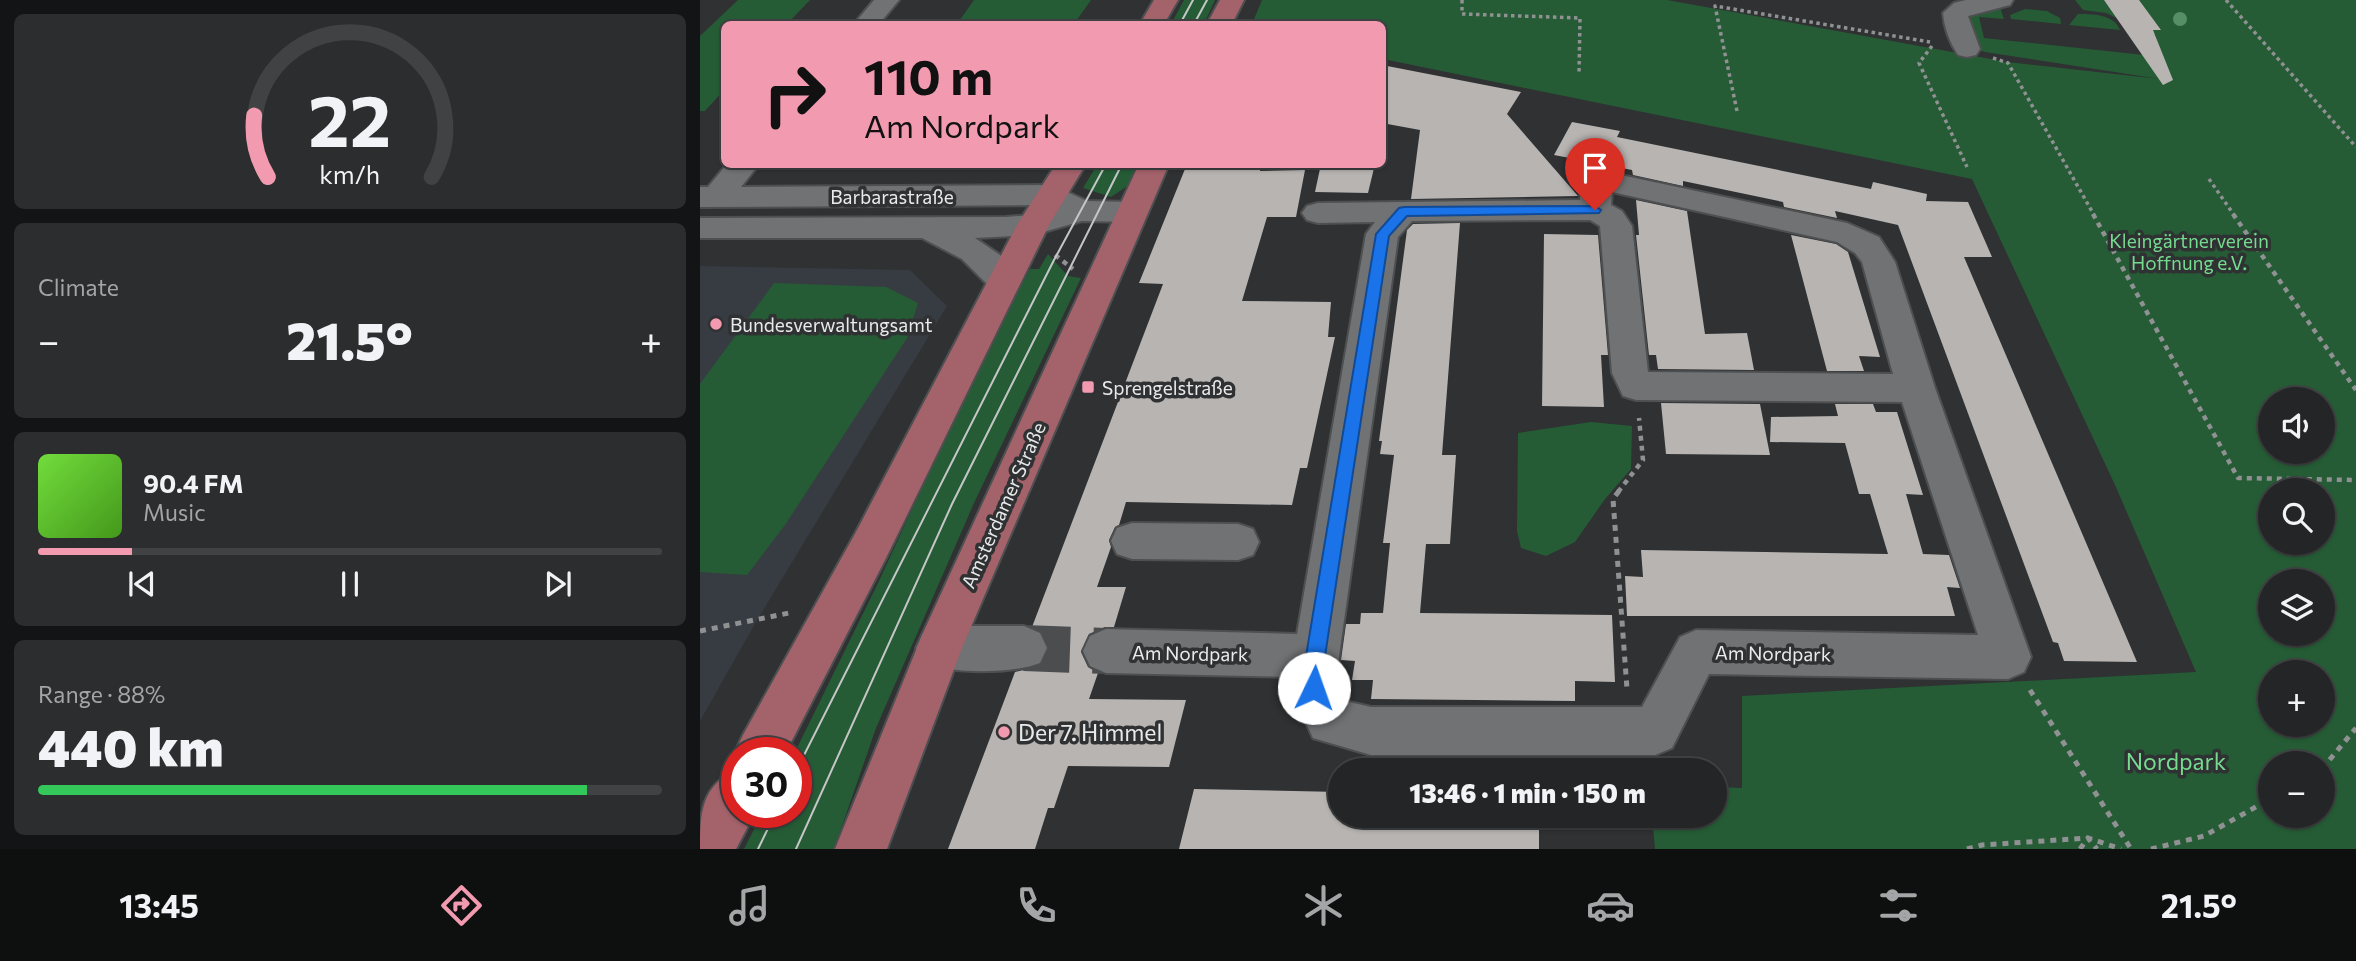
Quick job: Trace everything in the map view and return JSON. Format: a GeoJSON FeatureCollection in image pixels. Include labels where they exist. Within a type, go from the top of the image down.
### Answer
{"type":"FeatureCollection","features":[{"type":"Feature","properties":{"kind":"main road"},"geometry":{"type":"LineString","coordinates":[[1154,21],[1166,0]]}},
{"type":"Feature","properties":{"kind":"main road"},"geometry":{"type":"LineString","coordinates":[[768,737],[871,545],[1004,281],[1069,168]]}},
{"type":"Feature","properties":{"kind":"main road","name":"Amsterdamer Straße"},"geometry":{"type":"LineString","coordinates":[[861,849],[939,648],[1152,168]]}},
{"type":"Feature","properties":{"kind":"main road"},"geometry":{"type":"LineString","coordinates":[[708,849],[721,825]]}},
{"type":"Feature","properties":{"kind":"street"},"geometry":{"type":"LineString","coordinates":[[869,21],[887,0]]}},
{"type":"Feature","properties":{"kind":"street"},"geometry":{"type":"LineString","coordinates":[[1967,49],[1956,23],[1955,13],[1963,8],[2001,0]]}},
{"type":"Feature","properties":{"kind":"street"},"geometry":{"type":"LineString","coordinates":[[1934,43],[1967,49]]}},
{"type":"Feature","properties":{"kind":"street"},"geometry":{"type":"LineString","coordinates":[[708,197],[740,168]]}},
{"type":"Feature","properties":{"kind":"street"},"geometry":{"type":"LineString","coordinates":[[1595,210],[1597,178],[1847,234],[1867,245],[1878,262],[1916,388],[2008,657]]}},
{"type":"Feature","properties":{"kind":"street","name":"Barbarastraße"},"geometry":{"type":"LineString","coordinates":[[708,197],[1131,212]]}},
{"type":"Feature","properties":{"kind":"street","name":"Barbarastraße"},"geometry":{"type":"LineString","coordinates":[[700,229],[923,228],[1043,210]]}},
{"type":"Feature","properties":{"kind":"street"},"geometry":{"type":"LineString","coordinates":[[1318,213],[1595,210],[1611,218],[1616,226],[1630,373],[1636,386],[1916,388]]}},
{"type":"Feature","properties":{"kind":"street","name":"Am Nordpark"},"geometry":{"type":"LineString","coordinates":[[1404,211],[1382,234],[1316,656],[1314,688],[1330,721],[1370,731],[1655,731],[1696,652],[2008,657]]}},
{"type":"Feature","properties":{"kind":"street","name":"Barbarastraße"},"geometry":{"type":"LineString","coordinates":[[923,228],[989,260],[1004,281]]}},
{"type":"Feature","properties":{"kind":"street"},"geometry":{"type":"LineString","coordinates":[[1132,541],[1238,542]]}},
{"type":"Feature","properties":{"kind":"street"},"geometry":{"type":"LineString","coordinates":[[939,648],[1024,648]]}},
{"type":"Feature","properties":{"kind":"street","name":"Am Nordpark"},"geometry":{"type":"LineString","coordinates":[[1106,651],[1316,656]]}},
{"type":"Feature","properties":{"kind":"path"},"geometry":{"type":"LineString","coordinates":[[1462,0],[1462,14],[1580,18],[1579,74]]}},
{"type":"Feature","properties":{"kind":"path"},"geometry":{"type":"LineString","coordinates":[[2226,0],[2356,147]]}},
{"type":"Feature","properties":{"kind":"path"},"geometry":{"type":"LineString","coordinates":[[1737,111],[1715,6],[1934,43],[1919,63],[1967,167]]}},
{"type":"Feature","properties":{"kind":"path"},"geometry":{"type":"LineString","coordinates":[[1967,49],[2008,63],[2032,100],[2238,478],[2356,480]]}},
{"type":"Feature","properties":{"kind":"path"},"geometry":{"type":"LineString","coordinates":[[2209,179],[2356,390]]}},
{"type":"Feature","properties":{"kind":"path"},"geometry":{"type":"LineString","coordinates":[[1631,732],[1613,499],[1643,460],[1636,386]]}},
{"type":"Feature","properties":{"kind":"path"},"geometry":{"type":"LineString","coordinates":[[700,631],[793,612]]}},
{"type":"Feature","properties":{"kind":"path"},"geometry":{"type":"LineString","coordinates":[[2008,657],[2131,849]]}},
{"type":"Feature","properties":{"kind":"path"},"geometry":{"type":"LineString","coordinates":[[2335,753],[2356,728]]}},
{"type":"Feature","properties":{"kind":"path"},"geometry":{"type":"LineString","coordinates":[[2151,849],[2204,836],[2258,806]]}},
{"type":"Feature","properties":{"kind":"path"},"geometry":{"type":"LineString","coordinates":[[2080,849],[2088,838]]}},
{"type":"Feature","properties":{"kind":"path"},"geometry":{"type":"LineString","coordinates":[[2088,838],[2097,849]]}},
{"type":"Feature","properties":{"kind":"path"},"geometry":{"type":"LineString","coordinates":[[1967,849],[1982,845],[2088,838],[2121,849]]}},
{"type":"Feature","properties":{"kind":"shaded area"},"geometry":{"type":"Polygon","coordinates":[[[700,266],[910,270],[947,306],[756,622],[700,721],[700,266]]]}},
{"type":"Feature","properties":{"kind":"green space"},"geometry":{"type":"Polygon","coordinates":[[[738,0],[810,0],[790,21],[721,21],[721,93],[705,111],[700,111],[700,36],[738,0]]]}},
{"type":"Feature","properties":{"kind":"green space"},"geometry":{"type":"Polygon","coordinates":[[[974,0],[1091,0],[1076,21],[959,21],[974,0]]]}},
{"type":"Feature","properties":{"kind":"green space"},"geometry":{"type":"Polygon","coordinates":[[[1184,0],[1215,0],[1205,21],[1173,21],[1184,0]]]}},
{"type":"Feature","properties":{"kind":"green space","name":"Kleingärtnerverein Hoffnung e.V."},"geometry":{"type":"Polygon","coordinates":[[[1262,0],[1667,0],[2007,62],[2160,79],[1985,52],[1979,50],[1965,15],[2000,7],[2004,19],[1979,17],[1984,38],[2163,57],[2155,34],[2128,31],[2125,22],[2106,13],[2083,10],[2075,0],[2356,0],[2356,849],[1655,849],[1653,828],[1727,828],[1727,787],[1742,788],[1742,696],[2196,672],[2115,485],[1972,179],[1386,60],[1386,21],[1253,21],[1262,0]]]}},
{"type":"Feature","properties":{"kind":"green space"},"geometry":{"type":"Polygon","coordinates":[[[2025,9],[2047,11],[2060,18],[2061,24],[2011,19],[2010,15],[2025,9]]]}},
{"type":"Feature","properties":{"kind":"green space"},"geometry":{"type":"Polygon","coordinates":[[[2078,14],[2108,18],[2120,30],[2069,25],[2078,14]]]}},
{"type":"Feature","properties":{"kind":"green space"},"geometry":{"type":"Polygon","coordinates":[[[1095,168],[1143,168],[1129,185],[1111,197],[1083,188],[1095,168]]]}},
{"type":"Feature","properties":{"kind":"green space"},"geometry":{"type":"Polygon","coordinates":[[[1048,254],[1068,276],[1081,278],[974,503],[876,728],[834,849],[744,849],[755,828],[812,828],[812,737],[802,737],[878,583],[982,358],[1030,269],[1039,269],[1048,254]]]}},
{"type":"Feature","properties":{"kind":"green space"},"geometry":{"type":"Polygon","coordinates":[[[774,283],[886,287],[918,303],[907,338],[785,525],[747,575],[700,572],[700,384],[774,283]]]}},
{"type":"Feature","properties":{"kind":"green space"},"geometry":{"type":"Polygon","coordinates":[[[1591,422],[1632,426],[1631,469],[1605,499],[1575,542],[1546,556],[1521,548],[1517,531],[1518,433],[1591,422]]]}},
{"type":"Feature","properties":{"kind":"building"},"geometry":{"type":"Polygon","coordinates":[[[2104,0],[2139,0],[2161,30],[2153,30],[2173,80],[2163,85],[2104,0]]]}},
{"type":"Feature","properties":{"kind":"building"},"geometry":{"type":"Polygon","coordinates":[[[1386,66],[1521,92],[1507,114],[1578,196],[1411,199],[1420,130],[1386,124],[1386,66]]]}},
{"type":"Feature","properties":{"kind":"building"},"geometry":{"type":"Polygon","coordinates":[[[1572,122],[1620,131],[1617,137],[1871,189],[1873,182],[1927,194],[1926,201],[1968,202],[1992,257],[1964,257],[2137,662],[2064,661],[2058,643],[2053,642],[1898,225],[1835,211],[1837,218],[1784,207],[1783,202],[1683,181],[1683,186],[1633,175],[1632,170],[1554,155],[1572,122]]]}},
{"type":"Feature","properties":{"kind":"building"},"geometry":{"type":"Polygon","coordinates":[[[1185,168],[1305,170],[1296,217],[1267,217],[1242,301],[1331,302],[1328,337],[1335,337],[1307,468],[1300,468],[1292,505],[1126,502],[1119,525],[1115,527],[1109,540],[1111,547],[1097,587],[1126,587],[1114,627],[1105,627],[1089,634],[1081,652],[1088,667],[1098,673],[1089,699],[1186,700],[1169,767],[1068,766],[1054,808],[1048,808],[1035,849],[948,849],[1015,672],[1041,666],[1049,649],[1042,632],[1032,627],[1163,284],[1139,283],[1185,168]]]}},
{"type":"Feature","properties":{"kind":"building"},"geometry":{"type":"Polygon","coordinates":[[[1320,168],[1374,168],[1368,193],[1315,192],[1320,168]]]}},
{"type":"Feature","properties":{"kind":"building"},"geometry":{"type":"Polygon","coordinates":[[[1636,200],[1687,211],[1705,334],[1747,333],[1754,370],[1658,369],[1656,355],[1649,355],[1636,235],[1639,235],[1636,200]]]}},
{"type":"Feature","properties":{"kind":"building"},"geometry":{"type":"Polygon","coordinates":[[[1460,223],[1442,455],[1456,455],[1450,544],[1426,544],[1420,613],[1612,615],[1615,682],[1575,681],[1575,701],[1371,699],[1373,680],[1352,680],[1355,661],[1341,660],[1346,624],[1360,624],[1361,613],[1383,613],[1390,543],[1383,543],[1394,455],[1380,454],[1382,441],[1379,441],[1407,230],[1413,224],[1460,223]]]}},
{"type":"Feature","properties":{"kind":"building"},"geometry":{"type":"Polygon","coordinates":[[[1544,234],[1598,235],[1608,355],[1601,355],[1604,407],[1542,406],[1544,234]]]}},
{"type":"Feature","properties":{"kind":"building"},"geometry":{"type":"Polygon","coordinates":[[[1791,235],[1836,244],[1848,252],[1880,357],[1859,356],[1864,371],[1827,371],[1791,235]]]}},
{"type":"Feature","properties":{"kind":"building"},"geometry":{"type":"Polygon","coordinates":[[[1661,403],[1760,404],[1770,455],[1666,454],[1661,403]]]}},
{"type":"Feature","properties":{"kind":"building"},"geometry":{"type":"Polygon","coordinates":[[[1835,404],[1873,404],[1876,412],[1897,412],[1923,495],[1906,494],[1923,554],[1949,555],[1960,588],[1947,587],[1955,616],[1627,616],[1625,576],[1643,577],[1641,550],[1888,554],[1870,494],[1859,494],[1845,443],[1770,442],[1771,417],[1838,416],[1835,404]]]}},
{"type":"Feature","properties":{"kind":"building"},"geometry":{"type":"Polygon","coordinates":[[[1194,789],[1328,792],[1328,828],[1539,828],[1539,849],[1179,849],[1194,789]]]}},
{"type":"Feature","properties":{"kind":"tunnel"},"geometry":{"type":"LineString","coordinates":[[1024,648],[1106,651]]}},
{"type":"Feature","properties":{"kind":"tram line"},"geometry":{"type":"LineString","coordinates":[[1182,21],[1193,0]]}},
{"type":"Feature","properties":{"kind":"tram line"},"geometry":{"type":"LineString","coordinates":[[1196,21],[1207,0]]}},
{"type":"Feature","properties":{"kind":"tram line"},"geometry":{"type":"LineString","coordinates":[[812,739],[1054,260],[1104,168]]}},
{"type":"Feature","properties":{"kind":"tram line"},"geometry":{"type":"LineString","coordinates":[[796,849],[952,504],[1120,168]]}},
{"type":"Feature","properties":{"kind":"tram line"},"geometry":{"type":"LineString","coordinates":[[758,849],[768,828]]}},
{"type":"Feature","properties":{"kind":"place","name":"Bundesverwaltungsamt"},"geometry":{"type":"Point","coordinates":[716,324]}},
{"type":"Feature","properties":{"kind":"place","name":"Sprengelstraße"},"geometry":{"type":"Point","coordinates":[1088,387]}},
{"type":"Feature","properties":{"kind":"place","name":"Der 7. Himmel"},"geometry":{"type":"Point","coordinates":[1004,732]}},
{"type":"Feature","properties":{"kind":"route"},"geometry":{"type":"LineString","coordinates":[[1314,688],[1316,656],[1382,234],[1404,211],[1595,210]]}},
{"type":"Feature","properties":{"kind":"park label","name":"Nordpark"},"geometry":{"type":"Point","coordinates":[2176,761]}}]}
